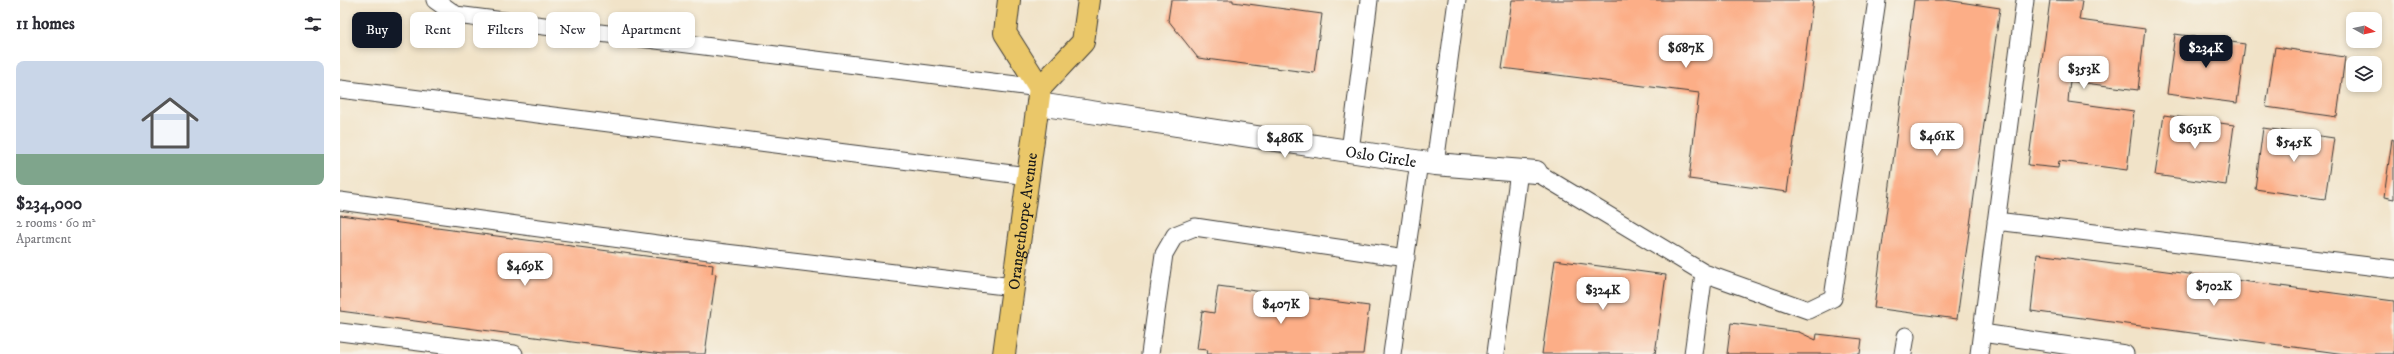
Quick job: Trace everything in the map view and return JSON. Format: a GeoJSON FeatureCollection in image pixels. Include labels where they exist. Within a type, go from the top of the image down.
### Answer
{"type":"FeatureCollection","features":[{"type":"Feature","properties":{"kind":"main road"},"geometry":{"type":"LineString","coordinates":[[1009,0],[1005,33],[1039,96],[1083,42],[1089,0]]}},
{"type":"Feature","properties":{"kind":"main road","name":"Orangethorpe Avenue"},"geometry":{"type":"LineString","coordinates":[[1004,354],[1039,96]]}},
{"type":"Feature","properties":{"kind":"street","name":"Oslo Circle"},"geometry":{"type":"LineString","coordinates":[[1039,96],[1350,151],[1427,163],[1528,172]]}},
{"type":"Feature","properties":{"kind":"lane"},"geometry":{"type":"LineString","coordinates":[[435,0],[456,15],[1039,96]]}},
{"type":"Feature","properties":{"kind":"lane"},"geometry":{"type":"LineString","coordinates":[[1350,151],[1369,0]]}},
{"type":"Feature","properties":{"kind":"lane"},"geometry":{"type":"LineString","coordinates":[[1392,354],[1406,258],[1427,163],[1457,0]]}},
{"type":"Feature","properties":{"kind":"lane"},"geometry":{"type":"LineString","coordinates":[[1495,354],[1528,172],[1704,273],[1808,310],[1833,298],[1876,0]]}},
{"type":"Feature","properties":{"kind":"lane"},"geometry":{"type":"LineString","coordinates":[[1979,354],[2025,0]]}},
{"type":"Feature","properties":{"kind":"lane"},"geometry":{"type":"LineString","coordinates":[[340,89],[1028,176]]}},
{"type":"Feature","properties":{"kind":"lane"},"geometry":{"type":"LineString","coordinates":[[340,201],[717,252],[1013,287]]}},
{"type":"Feature","properties":{"kind":"lane"},"geometry":{"type":"LineString","coordinates":[[1996,221],[2394,269]]}},
{"type":"Feature","properties":{"kind":"lane"},"geometry":{"type":"LineString","coordinates":[[1150,354],[1164,254],[1175,235],[1195,226],[1406,258]]}},
{"type":"Feature","properties":{"kind":"lane"},"geometry":{"type":"LineString","coordinates":[[1693,354],[1704,273]]}},
{"type":"Feature","properties":{"kind":"lane"},"geometry":{"type":"LineString","coordinates":[[340,332],[514,354]]}},
{"type":"Feature","properties":{"kind":"lane"},"geometry":{"type":"LineString","coordinates":[[1982,333],[2125,354]]}},
{"type":"Feature","properties":{"kind":"lane"},"geometry":{"type":"LineString","coordinates":[[1903,354],[1906,336]]}},
{"type":"Feature","properties":{"kind":"building"},"geometry":{"type":"Polygon","coordinates":[[[1171,0],[1233,0],[1233,2],[1322,14],[1314,73],[1198,58],[1168,20],[1171,0]]]}},
{"type":"Feature","properties":{"kind":"building"},"geometry":{"type":"Polygon","coordinates":[[[1512,0],[1813,0],[1787,192],[1689,179],[1699,93],[1502,68],[1512,0]]]}},
{"type":"Feature","properties":{"kind":"building"},"geometry":{"type":"Polygon","coordinates":[[[1914,0],[1946,0],[2000,8],[1957,319],[1874,308],[1914,0]]]}},
{"type":"Feature","properties":{"kind":"building"},"geometry":{"type":"Polygon","coordinates":[[[2050,0],[2082,1],[2079,20],[2145,29],[2138,90],[2070,81],[2068,102],[2134,111],[2127,170],[2059,161],[2058,168],[2028,165],[2050,0]]]}},
{"type":"Feature","properties":{"kind":"building"},"geometry":{"type":"Polygon","coordinates":[[[2175,34],[2245,44],[2237,103],[2167,94],[2175,34]]]}},
{"type":"Feature","properties":{"kind":"building"},"geometry":{"type":"Polygon","coordinates":[[[2275,47],[2345,57],[2337,117],[2266,107],[2275,47]]]}},
{"type":"Feature","properties":{"kind":"building"},"geometry":{"type":"Polygon","coordinates":[[[2164,115],[2234,125],[2226,185],[2155,175],[2164,115]]]}},
{"type":"Feature","properties":{"kind":"building"},"geometry":{"type":"Polygon","coordinates":[[[2263,128],[2334,138],[2325,199],[2255,189],[2263,128]]]}},
{"type":"Feature","properties":{"kind":"building"},"geometry":{"type":"Polygon","coordinates":[[[2392,139],[2394,140],[2394,199],[2384,197],[2392,139]]]}},
{"type":"Feature","properties":{"kind":"building"},"geometry":{"type":"Polygon","coordinates":[[[340,215],[713,265],[712,273],[716,274],[705,354],[662,354],[340,311],[340,215]]]}},
{"type":"Feature","properties":{"kind":"building"},"geometry":{"type":"Polygon","coordinates":[[[2037,254],[2394,301],[2394,354],[2345,354],[2031,311],[2037,254]]]}},
{"type":"Feature","properties":{"kind":"building"},"geometry":{"type":"Polygon","coordinates":[[[1555,260],[1666,275],[1655,354],[1542,354],[1555,260]]]}},
{"type":"Feature","properties":{"kind":"building"},"geometry":{"type":"Polygon","coordinates":[[[1218,286],[1369,306],[1363,354],[1207,354],[1208,350],[1197,349],[1202,311],[1214,313],[1218,286]]]}},
{"type":"Feature","properties":{"kind":"building"},"geometry":{"type":"Polygon","coordinates":[[[1731,323],[1799,332],[1816,340],[1817,334],[1862,339],[1860,354],[1727,354],[1731,323]]]}}]}
